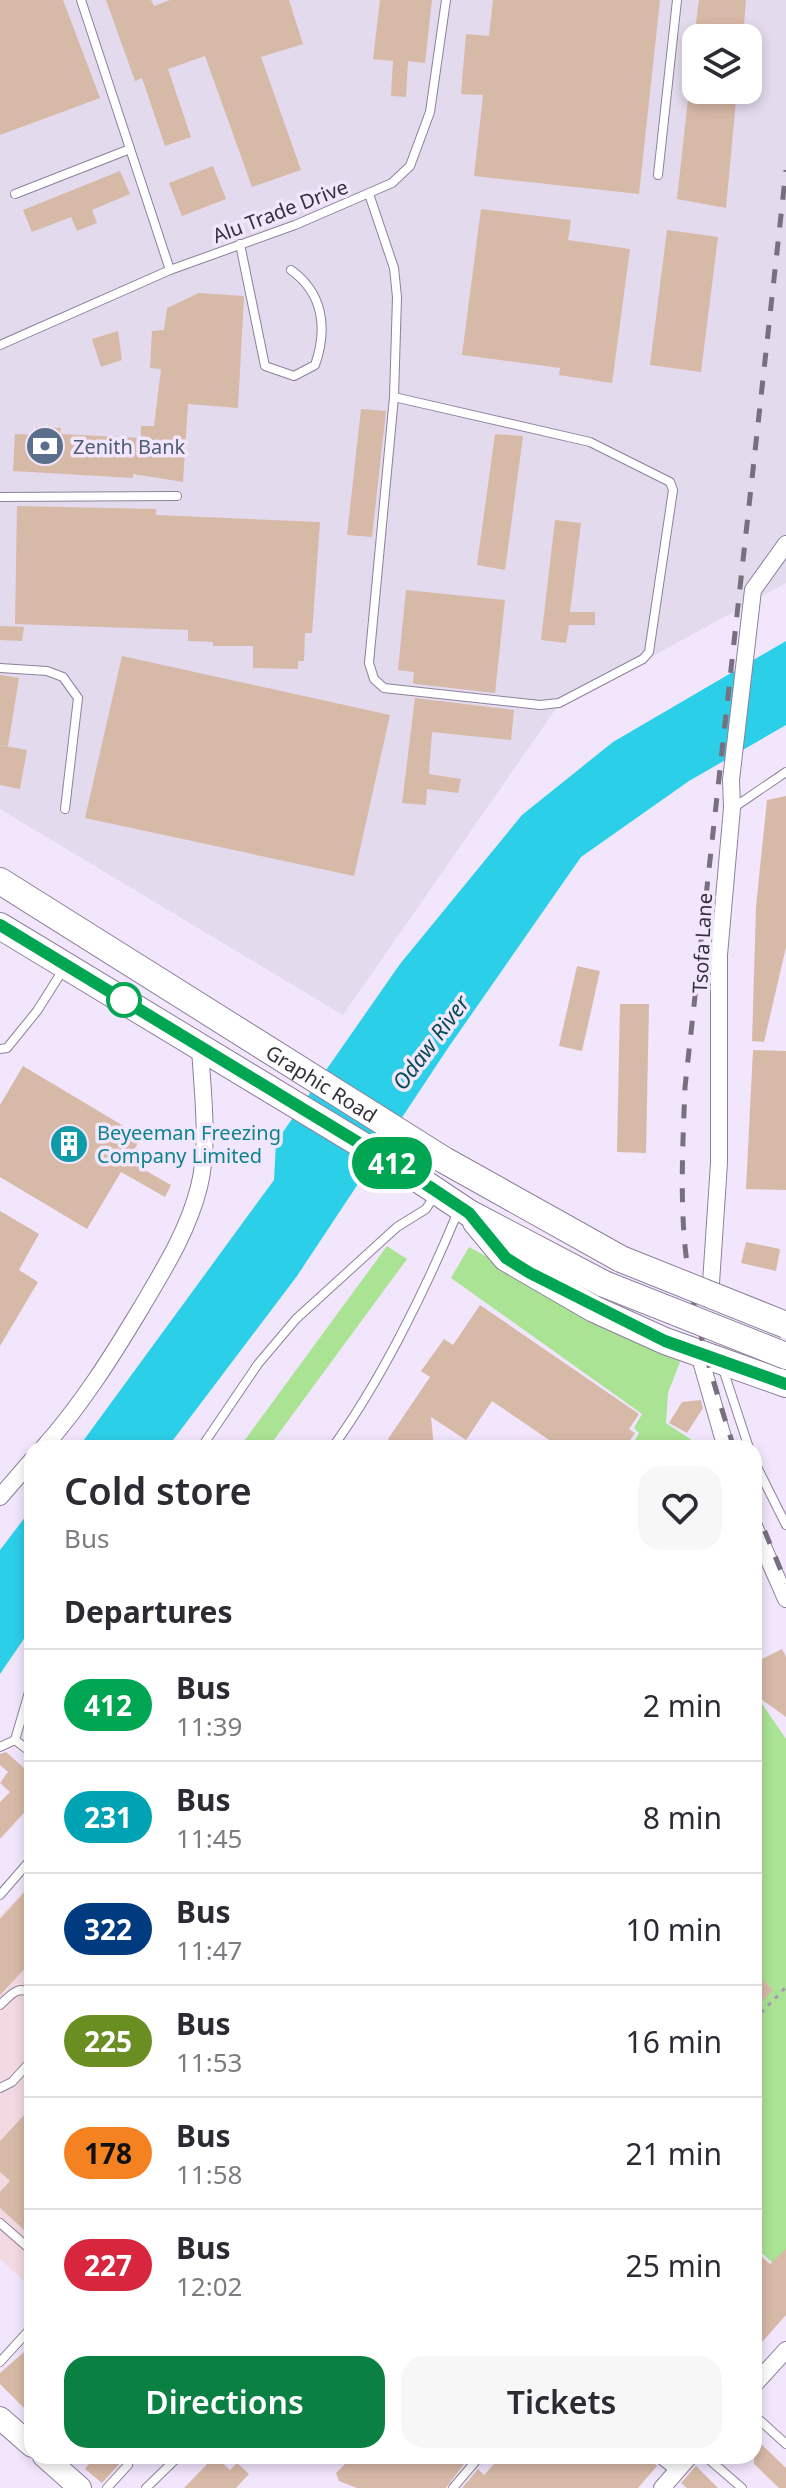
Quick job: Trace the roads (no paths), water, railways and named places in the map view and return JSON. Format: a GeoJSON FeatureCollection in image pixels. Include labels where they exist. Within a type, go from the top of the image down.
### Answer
{"type":"FeatureCollection","features":[{"type":"Feature","properties":{"kind":"main road","name":"Graphic Road"},"geometry":{"type":"LineString","coordinates":[[2,886],[528,1209],[621,1259],[786,1325]]}},
{"type":"Feature","properties":{"kind":"main road","name":"Graphic Road"},"geometry":{"type":"LineString","coordinates":[[0,926],[272,1089],[465,1210],[604,1284],[786,1356]]}},
{"type":"Feature","properties":{"kind":"main road"},"geometry":{"type":"LineString","coordinates":[[528,1209],[599,1241],[786,1312]]}},
{"type":"Feature","properties":{"kind":"main road"},"geometry":{"type":"LineString","coordinates":[[465,1210],[506,1258],[594,1309],[710,1358],[786,1384]]}},
{"type":"Feature","properties":{"kind":"street","name":"Tsofa Lane"},"geometry":{"type":"LineString","coordinates":[[711,1283],[711,1241],[719,1163],[719,955],[744,648],[753,590],[786,544]]}},
{"type":"Feature","properties":{"kind":"street"},"geometry":{"type":"LineString","coordinates":[[50,1440],[95,1385],[174,1253],[188,1219],[200,1185],[203,1148],[200,1046]]}},
{"type":"Feature","properties":{"kind":"street"},"geometry":{"type":"LineString","coordinates":[[710,1358],[725,1440]]}},
{"type":"Feature","properties":{"kind":"street"},"geometry":{"type":"LineString","coordinates":[[0,1497],[24,1469]]}},
{"type":"Feature","properties":{"kind":"street"},"geometry":{"type":"LineString","coordinates":[[762,1544],[786,1599]]}},
{"type":"Feature","properties":{"kind":"street"},"geometry":{"type":"LineString","coordinates":[[762,2377],[785,2353]]}},
{"type":"Feature","properties":{"kind":"street"},"geometry":{"type":"LineString","coordinates":[[0,2418],[24,2439]]}},
{"type":"Feature","properties":{"kind":"street"},"geometry":{"type":"LineString","coordinates":[[53,2464],[80,2488]]}},
{"type":"Feature","properties":{"kind":"street"},"geometry":{"type":"LineString","coordinates":[[662,2488],[683,2464]]}},
{"type":"Feature","properties":{"kind":"lane"},"geometry":{"type":"LineString","coordinates":[[81,0],[170,270]]}},
{"type":"Feature","properties":{"kind":"lane","name":"Alu Trade Drive"},"geometry":{"type":"LineString","coordinates":[[0,345],[170,270],[392,183],[410,166],[433,95],[446,0]]}},
{"type":"Feature","properties":{"kind":"lane"},"geometry":{"type":"LineString","coordinates":[[658,175],[677,0]]}},
{"type":"Feature","properties":{"kind":"lane"},"geometry":{"type":"LineString","coordinates":[[15,194],[130,149]]}},
{"type":"Feature","properties":{"kind":"lane"},"geometry":{"type":"LineString","coordinates":[[369,194],[396,283],[394,397],[369,663],[374,679],[384,688],[540,705],[559,703],[643,659],[651,637],[673,490],[670,482],[590,442],[394,397]]}},
{"type":"Feature","properties":{"kind":"lane"},"geometry":{"type":"LineString","coordinates":[[240,244],[265,366],[294,376],[315,365],[323,343],[319,313],[310,284],[291,270]]}},
{"type":"Feature","properties":{"kind":"lane"},"geometry":{"type":"LineString","coordinates":[[0,497],[177,496]]}},
{"type":"Feature","properties":{"kind":"lane"},"geometry":{"type":"LineString","coordinates":[[0,668],[47,671],[63,677],[78,698],[65,809]]}},
{"type":"Feature","properties":{"kind":"lane"},"geometry":{"type":"LineString","coordinates":[[732,808],[786,772]]}},
{"type":"Feature","properties":{"kind":"lane"},"geometry":{"type":"LineString","coordinates":[[0,1049],[7,1048],[37,1011],[66,965]]}},
{"type":"Feature","properties":{"kind":"lane"},"geometry":{"type":"LineString","coordinates":[[206,1440],[258,1364],[296,1319],[397,1227],[426,1209],[426,1184]]}},
{"type":"Feature","properties":{"kind":"lane"},"geometry":{"type":"LineString","coordinates":[[338,1440],[353,1419],[465,1210]]}},
{"type":"Feature","properties":{"kind":"lane"},"geometry":{"type":"LineString","coordinates":[[710,1358],[746,1440]]}},
{"type":"Feature","properties":{"kind":"lane"},"geometry":{"type":"LineString","coordinates":[[762,1477],[786,1525]]}},
{"type":"Feature","properties":{"kind":"lane"},"geometry":{"type":"LineString","coordinates":[[15,1740],[24,1709]]}},
{"type":"Feature","properties":{"kind":"lane"},"geometry":{"type":"LineString","coordinates":[[0,1747],[5,1741],[15,1740],[24,1747]]}},
{"type":"Feature","properties":{"kind":"lane"},"geometry":{"type":"LineString","coordinates":[[0,1895],[24,1867]]}},
{"type":"Feature","properties":{"kind":"lane"},"geometry":{"type":"LineString","coordinates":[[0,2005],[15,1991],[24,1990]]}},
{"type":"Feature","properties":{"kind":"lane"},"geometry":{"type":"LineString","coordinates":[[0,2088],[12,2082],[24,2069]]}},
{"type":"Feature","properties":{"kind":"lane"},"geometry":{"type":"LineString","coordinates":[[0,2223],[24,2244]]}},
{"type":"Feature","properties":{"kind":"lane"},"geometry":{"type":"LineString","coordinates":[[0,2362],[24,2336]]}},
{"type":"Feature","properties":{"kind":"lane"},"geometry":{"type":"LineString","coordinates":[[762,2422],[786,2444]]}},
{"type":"Feature","properties":{"kind":"lane"},"geometry":{"type":"LineString","coordinates":[[107,2488],[128,2464]]}},
{"type":"Feature","properties":{"kind":"lane"},"geometry":{"type":"LineString","coordinates":[[146,2488],[171,2464]]}},
{"type":"Feature","properties":{"kind":"lane"},"geometry":{"type":"LineString","coordinates":[[453,2488],[473,2464]]}},
{"type":"Feature","properties":{"kind":"lane"},"geometry":{"type":"LineString","coordinates":[[666,2464],[676,2472]]}},
{"type":"Feature","properties":{"kind":"lane"},"geometry":{"type":"LineString","coordinates":[[714,2464],[742,2488]]}},
{"type":"Feature","properties":{"kind":"water","name":"Odaw River"},"geometry":{"type":"Polygon","coordinates":[[[786,641],[786,725],[689,781],[581,857],[448,1048],[297,1276],[173,1440],[84,1440],[274,1180],[276,1142],[400,964],[522,815],[613,742],[786,641]]]}},
{"type":"Feature","properties":{"kind":"water"},"geometry":{"type":"Polygon","coordinates":[[[24,1518],[24,1639],[0,1674],[0,1550],[24,1518]]]}},
{"type":"Feature","properties":{"kind":"railway"},"geometry":{"type":"LineString","coordinates":[[731,1440],[704,1348],[688,1272],[682,1166],[685,1087],[786,170]]}},
{"type":"Feature","properties":{"kind":"railway"},"geometry":{"type":"LineString","coordinates":[[762,1524],[786,1583]]}},
{"type":"Feature","properties":{"kind":"place","name":"Zenith Bank"},"geometry":{"type":"Point","coordinates":[45,446]}},
{"type":"Feature","properties":{"kind":"place","name":"Beyeeman Freezing Company Limited"},"geometry":{"type":"Point","coordinates":[69,1144]}}]}
